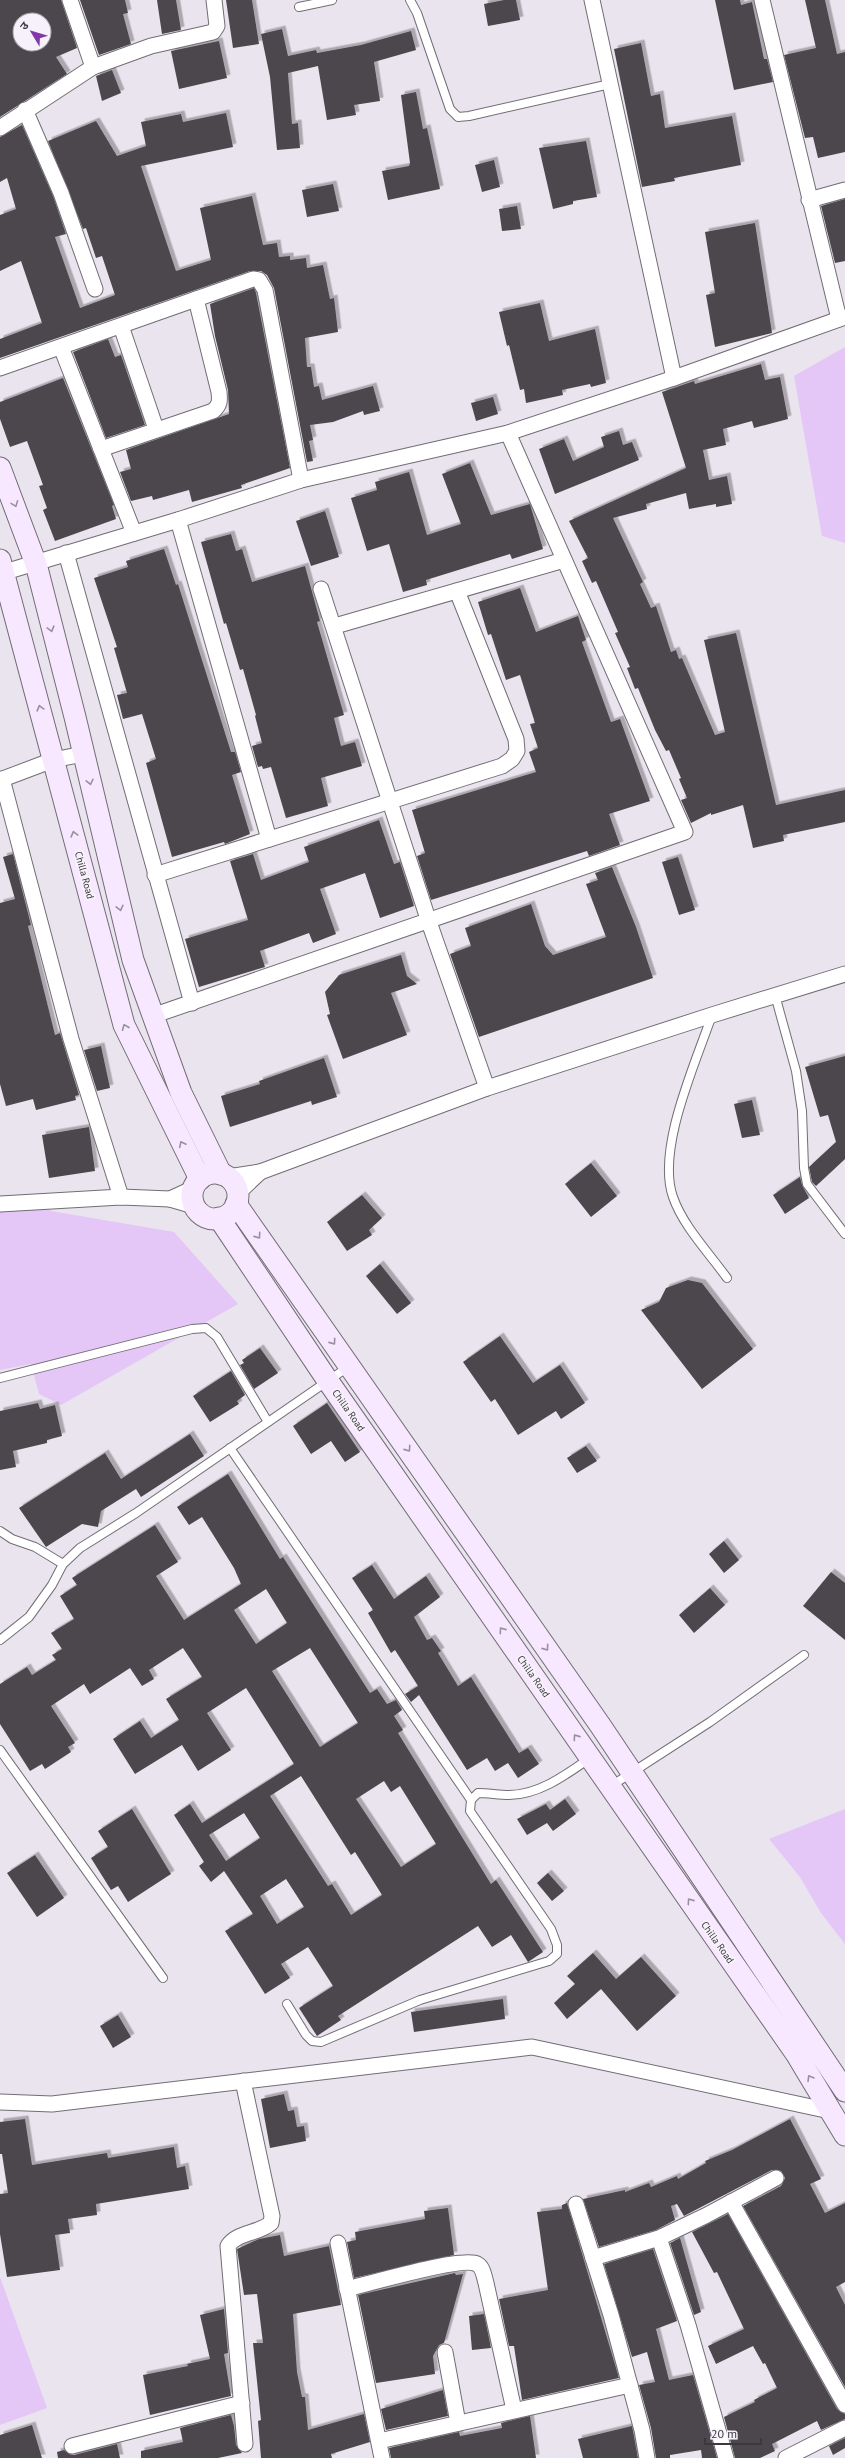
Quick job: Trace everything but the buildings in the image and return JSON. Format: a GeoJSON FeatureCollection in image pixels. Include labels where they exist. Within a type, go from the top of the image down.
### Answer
{"type":"FeatureCollection","features":[{"type":"Feature","properties":{"kind":"main road"},"geometry":{"type":"LineString","coordinates":[[0,468],[36,564],[132,960],[181,1093],[231,1187],[350,1366],[632,1774],[845,2091]]}},
{"type":"Feature","properties":{"kind":"main road","name":"Chilla Road"},"geometry":{"type":"LineString","coordinates":[[2,566],[124,1025],[196,1191]]}},
{"type":"Feature","properties":{"kind":"main road"},"geometry":{"type":"LineString","coordinates":[[214,1173],[231,1187],[226,1215],[219,1218],[205,1216],[196,1191],[214,1173]]}},
{"type":"Feature","properties":{"kind":"main road","name":"Chilla Road"},"geometry":{"type":"LineString","coordinates":[[219,1218],[328,1381],[797,2055],[845,2135]]}},
{"type":"Feature","properties":{"kind":"main road"},"geometry":{"type":"LineString","coordinates":[[470,1585],[492,1571]]}},
{"type":"Feature","properties":{"kind":"street"},"geometry":{"type":"LineString","coordinates":[[70,0],[94,67]]}},
{"type":"Feature","properties":{"kind":"street"},"geometry":{"type":"LineString","coordinates":[[0,128],[25,110],[94,67],[151,46],[213,32],[217,26],[214,0]]}},
{"type":"Feature","properties":{"kind":"street"},"geometry":{"type":"LineString","coordinates":[[592,0],[674,378]]}},
{"type":"Feature","properties":{"kind":"street"},"geometry":{"type":"LineString","coordinates":[[2,566],[36,564],[66,553],[178,520],[302,480],[508,433],[674,378],[842,318],[809,200],[762,0]]}},
{"type":"Feature","properties":{"kind":"street"},"geometry":{"type":"LineString","coordinates":[[25,110],[61,193],[96,289]]}},
{"type":"Feature","properties":{"kind":"street"},"geometry":{"type":"LineString","coordinates":[[809,200],[845,190]]}},
{"type":"Feature","properties":{"kind":"street"},"geometry":{"type":"LineString","coordinates":[[0,368],[254,279],[259,280],[263,285],[302,480]]}},
{"type":"Feature","properties":{"kind":"street"},"geometry":{"type":"LineString","coordinates":[[101,449],[156,429],[213,411],[220,401],[196,299]]}},
{"type":"Feature","properties":{"kind":"street"},"geometry":{"type":"LineString","coordinates":[[121,326],[156,429]]}},
{"type":"Feature","properties":{"kind":"street"},"geometry":{"type":"LineString","coordinates":[[61,347],[134,533]]}},
{"type":"Feature","properties":{"kind":"street"},"geometry":{"type":"LineString","coordinates":[[152,1016],[429,922],[685,832],[508,433]]}},
{"type":"Feature","properties":{"kind":"street"},"geometry":{"type":"LineString","coordinates":[[178,520],[269,839]]}},
{"type":"Feature","properties":{"kind":"street"},"geometry":{"type":"LineString","coordinates":[[66,553],[192,1003]]}},
{"type":"Feature","properties":{"kind":"street"},"geometry":{"type":"LineString","coordinates":[[335,626],[564,560]]}},
{"type":"Feature","properties":{"kind":"street"},"geometry":{"type":"LineString","coordinates":[[321,589],[335,626],[429,922],[487,1088]]}},
{"type":"Feature","properties":{"kind":"street"},"geometry":{"type":"LineString","coordinates":[[155,875],[502,766],[512,759],[517,751],[516,738],[457,591]]}},
{"type":"Feature","properties":{"kind":"street"},"geometry":{"type":"LineString","coordinates":[[83,754],[53,760],[1,780],[71,1039],[121,1197]]}},
{"type":"Feature","properties":{"kind":"street"},"geometry":{"type":"LineString","coordinates":[[231,1187],[260,1172],[487,1088],[712,1015],[845,974]]}},
{"type":"Feature","properties":{"kind":"street"},"geometry":{"type":"LineString","coordinates":[[0,1204],[121,1197],[170,1199],[196,1191]]}},
{"type":"Feature","properties":{"kind":"street"},"geometry":{"type":"LineString","coordinates":[[0,2102],[52,2104],[532,2047],[830,2111]]}},
{"type":"Feature","properties":{"kind":"street"},"geometry":{"type":"LineString","coordinates":[[243,2081],[272,2216],[271,2224],[265,2228],[238,2238],[228,2246],[245,2444]]}},
{"type":"Feature","properties":{"kind":"street"},"geometry":{"type":"LineString","coordinates":[[593,2258],[659,2238],[776,2178]]}},
{"type":"Feature","properties":{"kind":"street"},"geometry":{"type":"LineString","coordinates":[[731,2202],[845,2404]]}},
{"type":"Feature","properties":{"kind":"street"},"geometry":{"type":"LineString","coordinates":[[576,2204],[630,2385],[642,2430],[647,2458]]}},
{"type":"Feature","properties":{"kind":"street"},"geometry":{"type":"LineString","coordinates":[[659,2238],[712,2400],[726,2458]]}},
{"type":"Feature","properties":{"kind":"street"},"geometry":{"type":"LineString","coordinates":[[338,2243],[382,2458]]}},
{"type":"Feature","properties":{"kind":"street"},"geometry":{"type":"LineString","coordinates":[[347,2288],[446,2264],[470,2262],[477,2264],[482,2270],[486,2283],[514,2410]]}},
{"type":"Feature","properties":{"kind":"street"},"geometry":{"type":"LineString","coordinates":[[445,2352],[458,2423]]}},
{"type":"Feature","properties":{"kind":"street"},"geometry":{"type":"LineString","coordinates":[[379,2441],[630,2385]]}},
{"type":"Feature","properties":{"kind":"street"},"geometry":{"type":"LineString","coordinates":[[72,2446],[242,2403]]}},
{"type":"Feature","properties":{"kind":"street"},"geometry":{"type":"LineString","coordinates":[[786,2458],[845,2428]]}},
{"type":"Feature","properties":{"kind":"lane"},"geometry":{"type":"LineString","coordinates":[[299,7],[332,0]]}},
{"type":"Feature","properties":{"kind":"lane"},"geometry":{"type":"LineString","coordinates":[[410,0],[417,13],[450,109],[458,117],[469,116],[610,84]]}},
{"type":"Feature","properties":{"kind":"lane"},"geometry":{"type":"LineString","coordinates":[[775,995],[796,1071],[802,1111],[804,1168],[807,1184],[845,1234]]}},
{"type":"Feature","properties":{"kind":"lane"},"geometry":{"type":"LineString","coordinates":[[712,1015],[676,1123],[668,1158],[669,1178],[673,1197],[682,1216],[727,1278]]}},
{"type":"Feature","properties":{"kind":"lane"},"geometry":{"type":"LineString","coordinates":[[0,1378],[192,1329],[206,1328],[217,1337],[268,1422]]}},
{"type":"Feature","properties":{"kind":"lane"},"geometry":{"type":"LineString","coordinates":[[0,1640],[29,1617],[52,1585],[62,1564],[80,1548],[136,1513],[350,1366]]}},
{"type":"Feature","properties":{"kind":"lane"},"geometry":{"type":"LineString","coordinates":[[230,1448],[470,1800],[470,1811],[551,1929],[557,1945],[557,1954],[549,1961],[395,2009],[320,2042],[312,2041],[306,2035],[287,2004]]}},
{"type":"Feature","properties":{"kind":"lane"},"geometry":{"type":"LineString","coordinates":[[0,1531],[12,1539],[35,1548],[62,1564]]}},
{"type":"Feature","properties":{"kind":"lane"},"geometry":{"type":"LineString","coordinates":[[610,1786],[632,1774],[804,1655]]}},
{"type":"Feature","properties":{"kind":"lane"},"geometry":{"type":"LineString","coordinates":[[0,1750],[163,1978]]}},
{"type":"Feature","properties":{"kind":"lane"},"geometry":{"type":"LineString","coordinates":[[470,1800],[478,1793],[510,1795],[532,1791],[557,1780],[591,1758]]}},
{"type":"Feature","properties":{"kind":"shaded area"},"geometry":{"type":"Polygon","coordinates":[[[845,347],[845,543],[822,536],[794,376],[845,347]]]}},
{"type":"Feature","properties":{"kind":"shaded area"},"geometry":{"type":"Polygon","coordinates":[[[42,1201],[51,1211],[174,1232],[238,1304],[61,1405],[39,1394],[31,1364],[0,1370],[0,1207],[42,1201]]]}},
{"type":"Feature","properties":{"kind":"shaded area"},"geometry":{"type":"Polygon","coordinates":[[[845,1809],[845,1944],[821,1913],[800,1877],[769,1839],[845,1809]]]}},
{"type":"Feature","properties":{"kind":"shaded area"},"geometry":{"type":"Polygon","coordinates":[[[0,2277],[47,2408],[0,2425],[0,2277]]]}}]}
